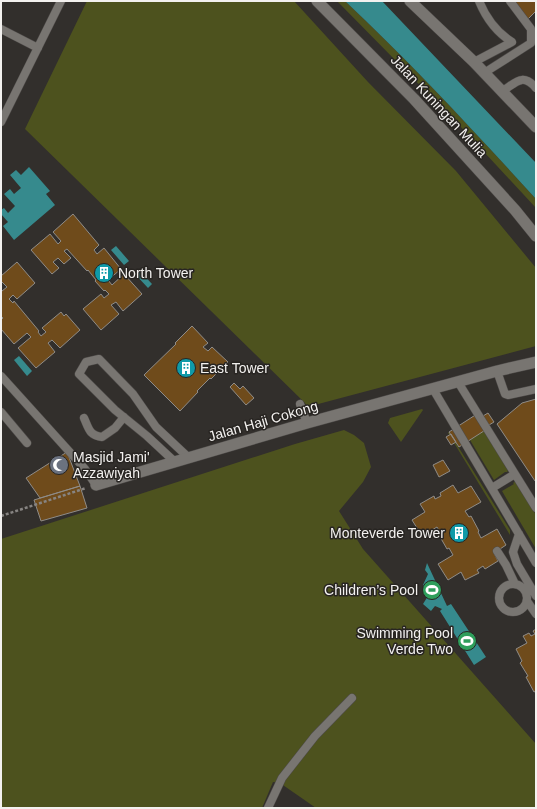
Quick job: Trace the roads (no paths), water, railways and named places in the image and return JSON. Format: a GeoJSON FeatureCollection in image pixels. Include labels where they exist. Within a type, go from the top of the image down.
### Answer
{"type":"FeatureCollection","features":[{"type":"Feature","properties":{"kind":"street","name":"Jalan Kuningan Mulia"},"geometry":{"type":"LineString","coordinates":[[317,1],[414,99],[515,210],[536,236]]}},
{"type":"Feature","properties":{"kind":"street"},"geometry":{"type":"LineString","coordinates":[[410,1],[474,62],[536,127]]}},
{"type":"Feature","properties":{"kind":"street","name":"Jalan Haji Cokong"},"geometry":{"type":"LineString","coordinates":[[96,485],[432,389],[536,362]]}},
{"type":"Feature","properties":{"kind":"lane"},"geometry":{"type":"LineString","coordinates":[[1,122],[61,1]]}},
{"type":"Feature","properties":{"kind":"lane"},"geometry":{"type":"LineString","coordinates":[[479,1],[485,15],[504,37],[524,48]]}},
{"type":"Feature","properties":{"kind":"lane"},"geometry":{"type":"LineString","coordinates":[[484,73],[531,43],[531,29],[510,1]]}},
{"type":"Feature","properties":{"kind":"lane"},"geometry":{"type":"LineString","coordinates":[[1,29],[38,48]]}},
{"type":"Feature","properties":{"kind":"lane"},"geometry":{"type":"LineString","coordinates":[[474,62],[512,42]]}},
{"type":"Feature","properties":{"kind":"lane"},"geometry":{"type":"LineString","coordinates":[[501,92],[522,79],[528,80],[536,88]]}},
{"type":"Feature","properties":{"kind":"lane"},"geometry":{"type":"LineString","coordinates":[[175,462],[124,417],[79,374],[86,362],[99,359],[132,394],[156,427],[189,458]]}},
{"type":"Feature","properties":{"kind":"lane"},"geometry":{"type":"LineString","coordinates":[[497,371],[505,394],[508,395],[536,389]]}},
{"type":"Feature","properties":{"kind":"lane"},"geometry":{"type":"LineString","coordinates":[[1,376],[85,469],[96,485]]}},
{"type":"Feature","properties":{"kind":"lane"},"geometry":{"type":"LineString","coordinates":[[458,382],[515,474],[533,496],[536,508]]}},
{"type":"Feature","properties":{"kind":"lane"},"geometry":{"type":"LineString","coordinates":[[432,389],[536,563]]}},
{"type":"Feature","properties":{"kind":"lane"},"geometry":{"type":"LineString","coordinates":[[300,404],[307,424]]}},
{"type":"Feature","properties":{"kind":"lane"},"geometry":{"type":"LineString","coordinates":[[1,412],[27,443]]}},
{"type":"Feature","properties":{"kind":"lane"},"geometry":{"type":"LineString","coordinates":[[84,418],[91,433],[95,436],[102,437],[115,428],[124,417]]}},
{"type":"Feature","properties":{"kind":"lane"},"geometry":{"type":"LineString","coordinates":[[492,488],[515,474]]}},
{"type":"Feature","properties":{"kind":"lane"},"geometry":{"type":"LineString","coordinates":[[519,534],[513,552],[517,564],[536,596]]}},
{"type":"Feature","properties":{"kind":"lane"},"geometry":{"type":"LineString","coordinates":[[497,551],[515,584],[536,596]]}},
{"type":"Feature","properties":{"kind":"lane"},"geometry":{"type":"LineString","coordinates":[[525,578],[527,602],[536,614]]}},
{"type":"Feature","properties":{"kind":"lane"},"geometry":{"type":"LineString","coordinates":[[515,584],[510,584],[503,589],[499,597],[502,606],[509,611],[518,611],[525,606],[527,602]]}},
{"type":"Feature","properties":{"kind":"lane"},"geometry":{"type":"LineString","coordinates":[[268,808],[282,778],[315,736],[352,698]]}},
{"type":"Feature","properties":{"kind":"water"},"geometry":{"type":"Polygon","coordinates":[[[345,1],[382,1],[536,163],[536,199],[419,73],[345,1]]]}},
{"type":"Feature","properties":{"kind":"water"},"geometry":{"type":"Polygon","coordinates":[[[29,167],[50,191],[46,194],[55,205],[14,240],[3,226],[8,222],[1,214],[1,210],[4,208],[8,213],[15,206],[4,194],[10,189],[14,194],[21,188],[10,175],[16,170],[21,175],[29,167]]]}},
{"type":"Feature","properties":{"kind":"water"},"geometry":{"type":"Polygon","coordinates":[[[116,246],[129,261],[124,265],[111,250],[116,246]]]}},
{"type":"Feature","properties":{"kind":"water"},"geometry":{"type":"Polygon","coordinates":[[[139,270],[152,284],[148,288],[135,274],[139,270]]]}},
{"type":"Feature","properties":{"kind":"water"},"geometry":{"type":"Polygon","coordinates":[[[19,356],[32,371],[27,376],[14,360],[19,356]]]}},
{"type":"Feature","properties":{"kind":"water","name":"Swimming Pool Verde Two"},"geometry":{"type":"Polygon","coordinates":[[[427,563],[447,606],[451,604],[486,657],[474,665],[440,611],[442,609],[435,606],[431,611],[423,604],[428,596],[423,585],[428,574],[425,570],[427,563]]]}},
{"type":"Feature","properties":{"kind":"place","name":"North Tower"},"geometry":{"type":"Point","coordinates":[104,273]}},
{"type":"Feature","properties":{"kind":"place","name":"East Tower"},"geometry":{"type":"Point","coordinates":[186,368]}},
{"type":"Feature","properties":{"kind":"place","name":"Masjid Jami' Azzawiyah"},"geometry":{"type":"Point","coordinates":[59,465]}},
{"type":"Feature","properties":{"kind":"place","name":"Monteverde Tower"},"geometry":{"type":"Point","coordinates":[459,533]}},
{"type":"Feature","properties":{"kind":"place","name":"Children’s Pool"},"geometry":{"type":"Point","coordinates":[432,590]}},
{"type":"Feature","properties":{"kind":"place","name":"Swimming Pool Verde Two"},"geometry":{"type":"Point","coordinates":[467,641]}}]}
